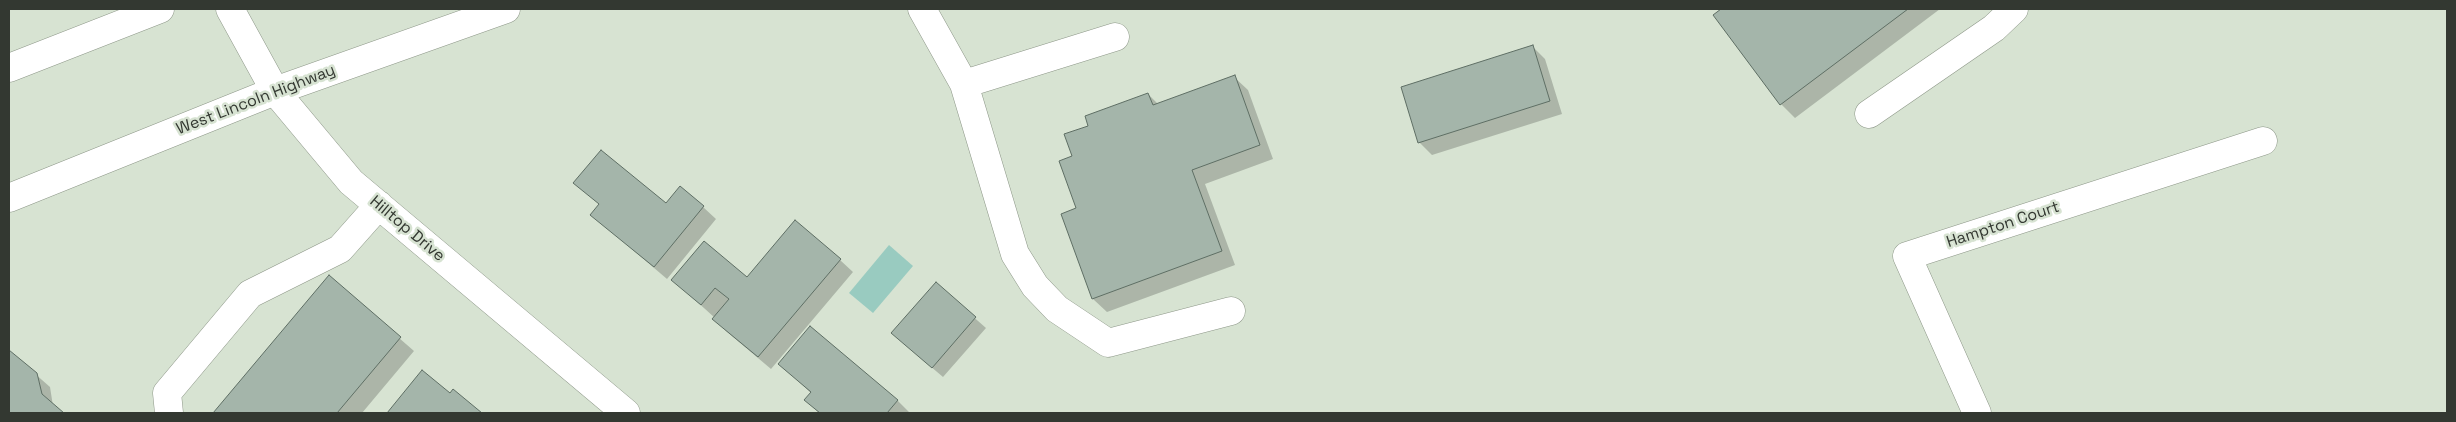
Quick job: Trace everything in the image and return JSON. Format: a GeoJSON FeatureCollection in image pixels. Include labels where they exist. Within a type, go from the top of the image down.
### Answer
{"type":"FeatureCollection","features":[{"type":"Feature","properties":{"kind":"street"},"geometry":{"type":"LineString","coordinates":[[9,68],[160,9]]}},
{"type":"Feature","properties":{"kind":"street","name":"Hilltop Drive"},"geometry":{"type":"LineString","coordinates":[[230,9],[275,91],[351,182],[626,413]]}},
{"type":"Feature","properties":{"kind":"street","name":"West Lincoln Highway"},"geometry":{"type":"LineString","coordinates":[[9,198],[275,91],[506,9]]}},
{"type":"Feature","properties":{"kind":"street"},"geometry":{"type":"LineString","coordinates":[[922,9],[964,84],[1016,254],[1035,286],[1057,309],[1088,332],[1108,343],[1232,311]]}},
{"type":"Feature","properties":{"kind":"street"},"geometry":{"type":"LineString","coordinates":[[1869,114],[1994,28],[2014,9]]}},
{"type":"Feature","properties":{"kind":"street"},"geometry":{"type":"LineString","coordinates":[[964,84],[1115,37]]}},
{"type":"Feature","properties":{"kind":"street","name":"Hampton Court"},"geometry":{"type":"LineString","coordinates":[[1977,413],[1907,256],[2263,141]]}},
{"type":"Feature","properties":{"kind":"street"},"geometry":{"type":"LineString","coordinates":[[169,413],[167,393],[250,294],[340,248],[378,205]]}},
{"type":"Feature","properties":{"kind":"water"},"geometry":{"type":"Polygon","coordinates":[[[889,245],[913,266],[873,313],[849,293],[889,245]]]}},
{"type":"Feature","properties":{"kind":"building"},"geometry":{"type":"Polygon","coordinates":[[[1721,9],[1908,9],[1780,105],[1713,15],[1721,9]]]}},
{"type":"Feature","properties":{"kind":"building"},"geometry":{"type":"Polygon","coordinates":[[[1533,45],[1550,101],[1418,143],[1401,87],[1533,45]]]}},
{"type":"Feature","properties":{"kind":"building"},"geometry":{"type":"Polygon","coordinates":[[[1235,75],[1260,145],[1192,170],[1222,251],[1092,299],[1061,214],[1076,208],[1059,161],[1072,156],[1064,134],[1088,126],[1085,116],[1148,93],[1153,105],[1235,75]]]}},
{"type":"Feature","properties":{"kind":"building"},"geometry":{"type":"Polygon","coordinates":[[[601,150],[666,203],[680,186],[704,206],[654,267],[590,215],[599,204],[573,183],[601,150]]]}},
{"type":"Feature","properties":{"kind":"building"},"geometry":{"type":"Polygon","coordinates":[[[795,220],[841,259],[758,357],[712,319],[729,299],[715,288],[701,305],[671,280],[704,241],[747,277],[795,220]]]}},
{"type":"Feature","properties":{"kind":"building"},"geometry":{"type":"Polygon","coordinates":[[[329,275],[401,337],[337,413],[213,413],[329,275]]]}},
{"type":"Feature","properties":{"kind":"building"},"geometry":{"type":"Polygon","coordinates":[[[936,282],[976,317],[932,368],[891,333],[936,282]]]}},
{"type":"Feature","properties":{"kind":"building"},"geometry":{"type":"Polygon","coordinates":[[[810,326],[898,400],[887,413],[820,413],[804,400],[811,392],[778,364],[810,326]]]}},
{"type":"Feature","properties":{"kind":"building"},"geometry":{"type":"Polygon","coordinates":[[[9,350],[37,373],[42,394],[64,413],[9,413],[9,350]]]}},
{"type":"Feature","properties":{"kind":"building"},"geometry":{"type":"Polygon","coordinates":[[[422,370],[450,393],[453,389],[482,413],[387,413],[422,370]]]}}]}
